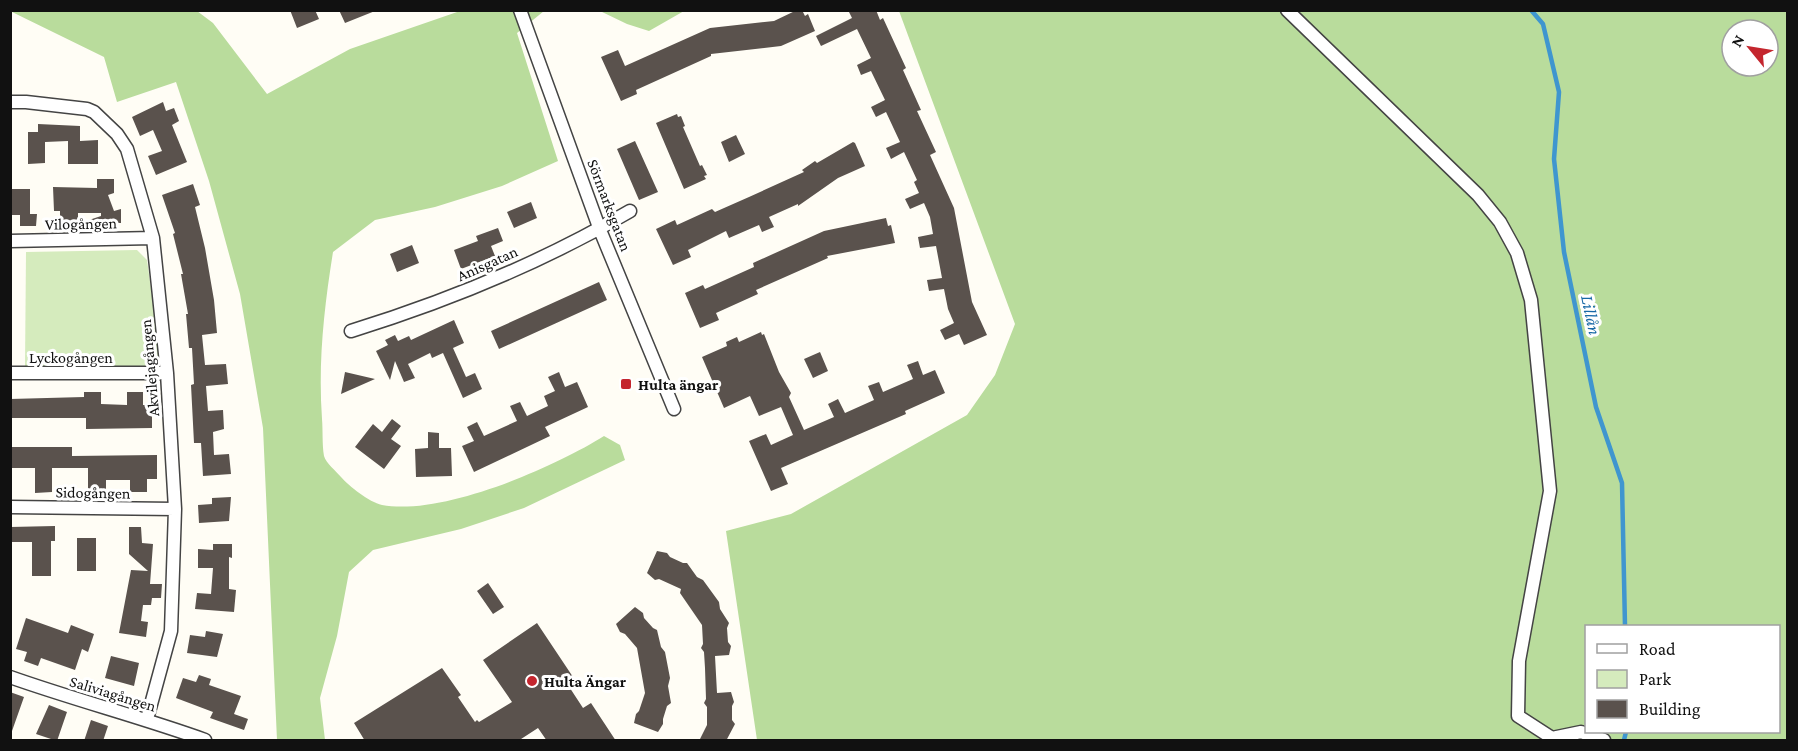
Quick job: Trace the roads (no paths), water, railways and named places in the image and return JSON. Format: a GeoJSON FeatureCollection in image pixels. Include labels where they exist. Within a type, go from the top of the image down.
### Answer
{"type":"FeatureCollection","features":[{"type":"Feature","properties":{"kind":"street","name":"Sörmarksgatan"},"geometry":{"type":"LineString","coordinates":[[520,10],[600,230],[674,409]]}},
{"type":"Feature","properties":{"kind":"street"},"geometry":{"type":"LineString","coordinates":[[1287,10],[1478,195],[1500,222],[1516,253],[1532,300],[1550,491],[1519,661],[1518,716],[1552,738],[1581,732],[1604,741]]}},
{"type":"Feature","properties":{"kind":"street","name":"Akvilejagången"},"geometry":{"type":"LineString","coordinates":[[10,102],[87,109],[94,112],[117,134],[127,149],[153,238],[167,373],[175,509],[171,631],[147,719]]}},
{"type":"Feature","properties":{"kind":"street","name":"Anisgatan"},"geometry":{"type":"LineString","coordinates":[[351,331],[408,313],[475,287],[600,230],[630,211]]}},
{"type":"Feature","properties":{"kind":"street","name":"Vilogången"},"geometry":{"type":"LineString","coordinates":[[10,240],[153,238]]}},
{"type":"Feature","properties":{"kind":"street","name":"Lyckogången"},"geometry":{"type":"LineString","coordinates":[[10,373],[167,373]]}},
{"type":"Feature","properties":{"kind":"street","name":"Sidogången"},"geometry":{"type":"LineString","coordinates":[[10,507],[175,509]]}},
{"type":"Feature","properties":{"kind":"street","name":"Saliviagången"},"geometry":{"type":"LineString","coordinates":[[10,677],[52,692],[147,719],[205,741]]}},
{"type":"Feature","properties":{"kind":"waterway","name":"Lillån"},"geometry":{"type":"LineString","coordinates":[[1531,10],[1543,24],[1559,92],[1554,159],[1564,252],[1596,407],[1622,483],[1625,625]]}},
{"type":"Feature","properties":{"kind":"waterway","name":"Lillån"},"geometry":{"type":"LineString","coordinates":[[1624,740],[1626,733]]}},
{"type":"Feature","properties":{"kind":"place","name":"Hulta ängar"},"geometry":{"type":"Point","coordinates":[626,384]}},
{"type":"Feature","properties":{"kind":"place","name":"Hulta Ängar"},"geometry":{"type":"Point","coordinates":[532,681]}}]}
